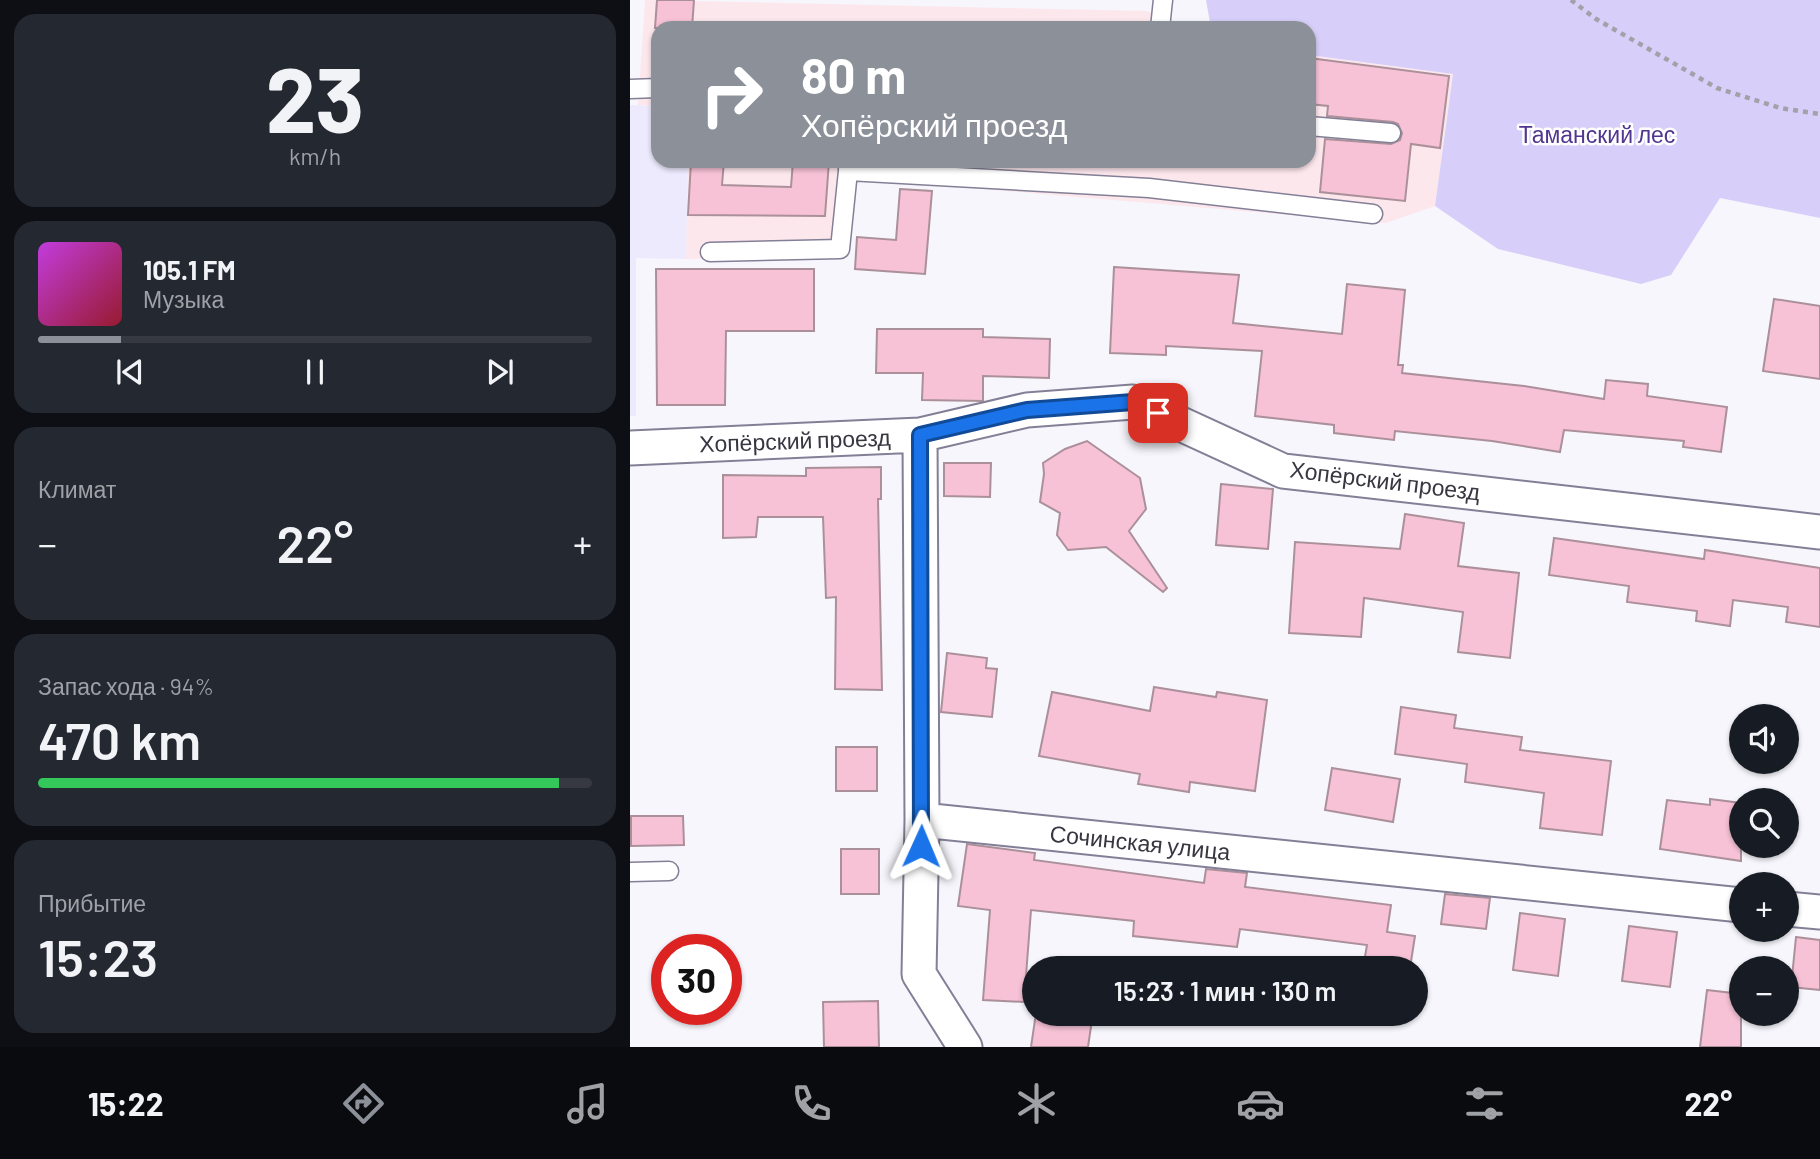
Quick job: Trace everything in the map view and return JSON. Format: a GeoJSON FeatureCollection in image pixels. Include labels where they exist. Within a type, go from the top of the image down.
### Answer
{"type":"FeatureCollection","features":[{"type":"Feature","properties":{"kind":"street","name":"Хопёрский проезд"},"geometry":{"type":"LineString","coordinates":[[630,447],[920,435],[1027,410],[1133,402],[1283,471],[1820,532]]}},
{"type":"Feature","properties":{"kind":"street"},"geometry":{"type":"LineString","coordinates":[[920,435],[922,820],[919,974],[965,1047]]}},
{"type":"Feature","properties":{"kind":"street","name":"Сочинская улица"},"geometry":{"type":"LineString","coordinates":[[922,820],[1729,904]]}},
{"type":"Feature","properties":{"kind":"street"},"geometry":{"type":"LineString","coordinates":[[1799,910],[1820,912]]}},
{"type":"Feature","properties":{"kind":"lane"},"geometry":{"type":"LineString","coordinates":[[1161,21],[1163,0]]}},
{"type":"Feature","properties":{"kind":"lane"},"geometry":{"type":"LineString","coordinates":[[630,89],[651,88]]}},
{"type":"Feature","properties":{"kind":"lane"},"geometry":{"type":"LineString","coordinates":[[1316,127],[1391,133]]}},
{"type":"Feature","properties":{"kind":"lane"},"geometry":{"type":"LineString","coordinates":[[710,253],[841,250],[848,168]]}},
{"type":"Feature","properties":{"kind":"lane"},"geometry":{"type":"LineString","coordinates":[[875,168],[1149,188],[1373,214]]}},
{"type":"Feature","properties":{"kind":"lane"},"geometry":{"type":"LineString","coordinates":[[630,872],[670,871]]}},
{"type":"Feature","properties":{"kind":"path"},"geometry":{"type":"LineString","coordinates":[[1571,0],[1596,19],[1717,88],[1780,108],[1820,114]]}},
{"type":"Feature","properties":{"kind":"shaded area"},"geometry":{"type":"Polygon","coordinates":[[[645,0],[1147,11],[1168,21],[651,21],[651,106],[638,105],[645,0]]]}},
{"type":"Feature","properties":{"kind":"shaded area"},"geometry":{"type":"Polygon","coordinates":[[[1316,56],[1453,74],[1435,206],[1386,223],[853,178],[844,256],[686,259],[688,168],[1316,168],[1316,56]]]}},
{"type":"Feature","properties":{"kind":"shaded area"},"geometry":{"type":"Polygon","coordinates":[[[630,105],[651,106],[651,168],[688,168],[686,259],[636,258],[636,416],[630,416],[630,105]]]}},
{"type":"Feature","properties":{"kind":"green space","name":"Таманский лес"},"geometry":{"type":"Polygon","coordinates":[[[1206,0],[1820,0],[1820,218],[1720,198],[1671,275],[1641,284],[1498,249],[1435,206],[1453,74],[1316,56],[1316,21],[1210,21],[1206,0]]]}},
{"type":"Feature","properties":{"kind":"building"},"geometry":{"type":"Polygon","coordinates":[[[657,0],[694,0],[692,21],[656,21],[657,0]]]}},
{"type":"Feature","properties":{"kind":"building"},"geometry":{"type":"Polygon","coordinates":[[[1316,59],[1449,76],[1440,148],[1411,144],[1405,201],[1320,192],[1325,139],[1391,144],[1400,140],[1402,133],[1398,124],[1393,122],[1327,116],[1328,106],[1316,105],[1316,59]]]}},
{"type":"Feature","properties":{"kind":"building"},"geometry":{"type":"Polygon","coordinates":[[[691,168],[723,168],[722,185],[791,187],[792,168],[828,168],[825,216],[688,215],[691,168]]]}},
{"type":"Feature","properties":{"kind":"building"},"geometry":{"type":"Polygon","coordinates":[[[900,189],[932,191],[925,274],[855,269],[857,237],[896,240],[900,189]]]}},
{"type":"Feature","properties":{"kind":"building"},"geometry":{"type":"Polygon","coordinates":[[[1114,267],[1239,275],[1233,323],[1342,334],[1347,284],[1405,290],[1398,365],[1403,365],[1402,373],[1524,386],[1604,399],[1606,380],[1648,384],[1647,396],[1727,407],[1721,452],[1683,447],[1684,441],[1564,430],[1560,452],[1492,441],[1395,431],[1394,440],[1334,433],[1334,425],[1255,416],[1262,351],[1166,346],[1166,355],[1110,353],[1114,267]]]}},
{"type":"Feature","properties":{"kind":"building"},"geometry":{"type":"Polygon","coordinates":[[[656,269],[814,269],[814,331],[726,331],[725,405],[657,405],[656,269]]]}},
{"type":"Feature","properties":{"kind":"building"},"geometry":{"type":"Polygon","coordinates":[[[1774,299],[1820,306],[1820,379],[1763,371],[1774,299]]]}},
{"type":"Feature","properties":{"kind":"building"},"geometry":{"type":"Polygon","coordinates":[[[877,329],[983,329],[983,337],[1050,339],[1049,378],[983,376],[983,401],[922,400],[923,373],[876,373],[877,329]]]}},
{"type":"Feature","properties":{"kind":"building"},"geometry":{"type":"Polygon","coordinates":[[[1087,441],[1140,478],[1146,509],[1129,531],[1167,588],[1163,592],[1106,547],[1068,550],[1057,535],[1060,513],[1040,502],[1043,463],[1065,449],[1087,441]]]}},
{"type":"Feature","properties":{"kind":"building"},"geometry":{"type":"Polygon","coordinates":[[[944,463],[991,463],[990,497],[944,496],[944,463]]]}},
{"type":"Feature","properties":{"kind":"building"},"geometry":{"type":"Polygon","coordinates":[[[881,467],[881,499],[878,499],[882,690],[835,689],[836,597],[826,598],[823,517],[758,517],[756,537],[723,538],[723,475],[806,476],[806,468],[881,467]]]}},
{"type":"Feature","properties":{"kind":"building"},"geometry":{"type":"Polygon","coordinates":[[[1221,484],[1273,489],[1268,549],[1216,545],[1221,484]]]}},
{"type":"Feature","properties":{"kind":"building"},"geometry":{"type":"Polygon","coordinates":[[[1405,514],[1464,523],[1458,566],[1519,573],[1510,658],[1458,652],[1463,612],[1364,598],[1361,637],[1289,633],[1295,542],[1400,549],[1405,514]]]}},
{"type":"Feature","properties":{"kind":"building"},"geometry":{"type":"Polygon","coordinates":[[[1554,538],[1704,559],[1705,550],[1820,568],[1820,627],[1786,622],[1788,607],[1733,600],[1730,626],[1696,621],[1697,611],[1627,602],[1629,586],[1549,575],[1554,538]]]}},
{"type":"Feature","properties":{"kind":"building"},"geometry":{"type":"Polygon","coordinates":[[[947,653],[987,658],[986,668],[997,669],[992,717],[941,712],[947,653]]]}},
{"type":"Feature","properties":{"kind":"building"},"geometry":{"type":"Polygon","coordinates":[[[1154,687],[1216,697],[1217,692],[1267,700],[1255,791],[1190,782],[1189,792],[1138,784],[1140,774],[1039,756],[1052,692],[1150,711],[1154,687]]]}},
{"type":"Feature","properties":{"kind":"building"},"geometry":{"type":"Polygon","coordinates":[[[1401,707],[1456,715],[1454,728],[1522,737],[1520,750],[1611,761],[1602,835],[1540,828],[1544,793],[1465,782],[1467,764],[1395,754],[1401,707]]]}},
{"type":"Feature","properties":{"kind":"building"},"geometry":{"type":"Polygon","coordinates":[[[836,747],[877,747],[877,791],[836,791],[836,747]]]}},
{"type":"Feature","properties":{"kind":"building"},"geometry":{"type":"Polygon","coordinates":[[[1332,768],[1400,779],[1393,822],[1325,810],[1332,768]]]}},
{"type":"Feature","properties":{"kind":"building"},"geometry":{"type":"Polygon","coordinates":[[[1710,799],[1729,801],[1729,858],[1741,858],[1741,861],[1660,849],[1667,800],[1710,805],[1710,799]]]}},
{"type":"Feature","properties":{"kind":"building"},"geometry":{"type":"Polygon","coordinates":[[[631,816],[683,816],[684,845],[631,846],[631,816]]]}},
{"type":"Feature","properties":{"kind":"building"},"geometry":{"type":"Polygon","coordinates":[[[967,844],[1035,853],[1034,860],[1204,883],[1206,869],[1247,873],[1245,887],[1391,905],[1387,932],[1415,936],[1412,956],[1365,956],[1367,945],[1240,929],[1237,947],[1133,936],[1134,921],[1031,910],[1028,956],[1022,956],[1022,1002],[983,1000],[990,910],[958,906],[967,844]]]}},
{"type":"Feature","properties":{"kind":"building"},"geometry":{"type":"Polygon","coordinates":[[[841,849],[879,849],[879,894],[841,894],[841,849]]]}},
{"type":"Feature","properties":{"kind":"building"},"geometry":{"type":"Polygon","coordinates":[[[1445,894],[1490,898],[1486,929],[1441,924],[1445,894]]]}},
{"type":"Feature","properties":{"kind":"building"},"geometry":{"type":"Polygon","coordinates":[[[1520,913],[1565,919],[1558,976],[1513,970],[1520,913]]]}},
{"type":"Feature","properties":{"kind":"building"},"geometry":{"type":"Polygon","coordinates":[[[1629,926],[1677,932],[1670,987],[1622,981],[1629,926]]]}},
{"type":"Feature","properties":{"kind":"building"},"geometry":{"type":"Polygon","coordinates":[[[1799,937],[1820,940],[1820,990],[1799,988],[1799,956],[1794,956],[1796,942],[1799,942],[1799,937]]]}},
{"type":"Feature","properties":{"kind":"building"},"geometry":{"type":"Polygon","coordinates":[[[1707,990],[1729,993],[1729,1026],[1741,1026],[1741,1047],[1700,1047],[1707,990]]]}},
{"type":"Feature","properties":{"kind":"building"},"geometry":{"type":"Polygon","coordinates":[[[878,1001],[879,1047],[824,1047],[823,1002],[878,1001]]]}},
{"type":"Feature","properties":{"kind":"building"},"geometry":{"type":"Polygon","coordinates":[[[1034,1026],[1091,1026],[1088,1047],[1031,1047],[1034,1026]]]}},
{"type":"Feature","properties":{"kind":"route"},"geometry":{"type":"LineString","coordinates":[[921,846],[920,435],[1027,410],[1133,402],[1158,413]]}}]}
